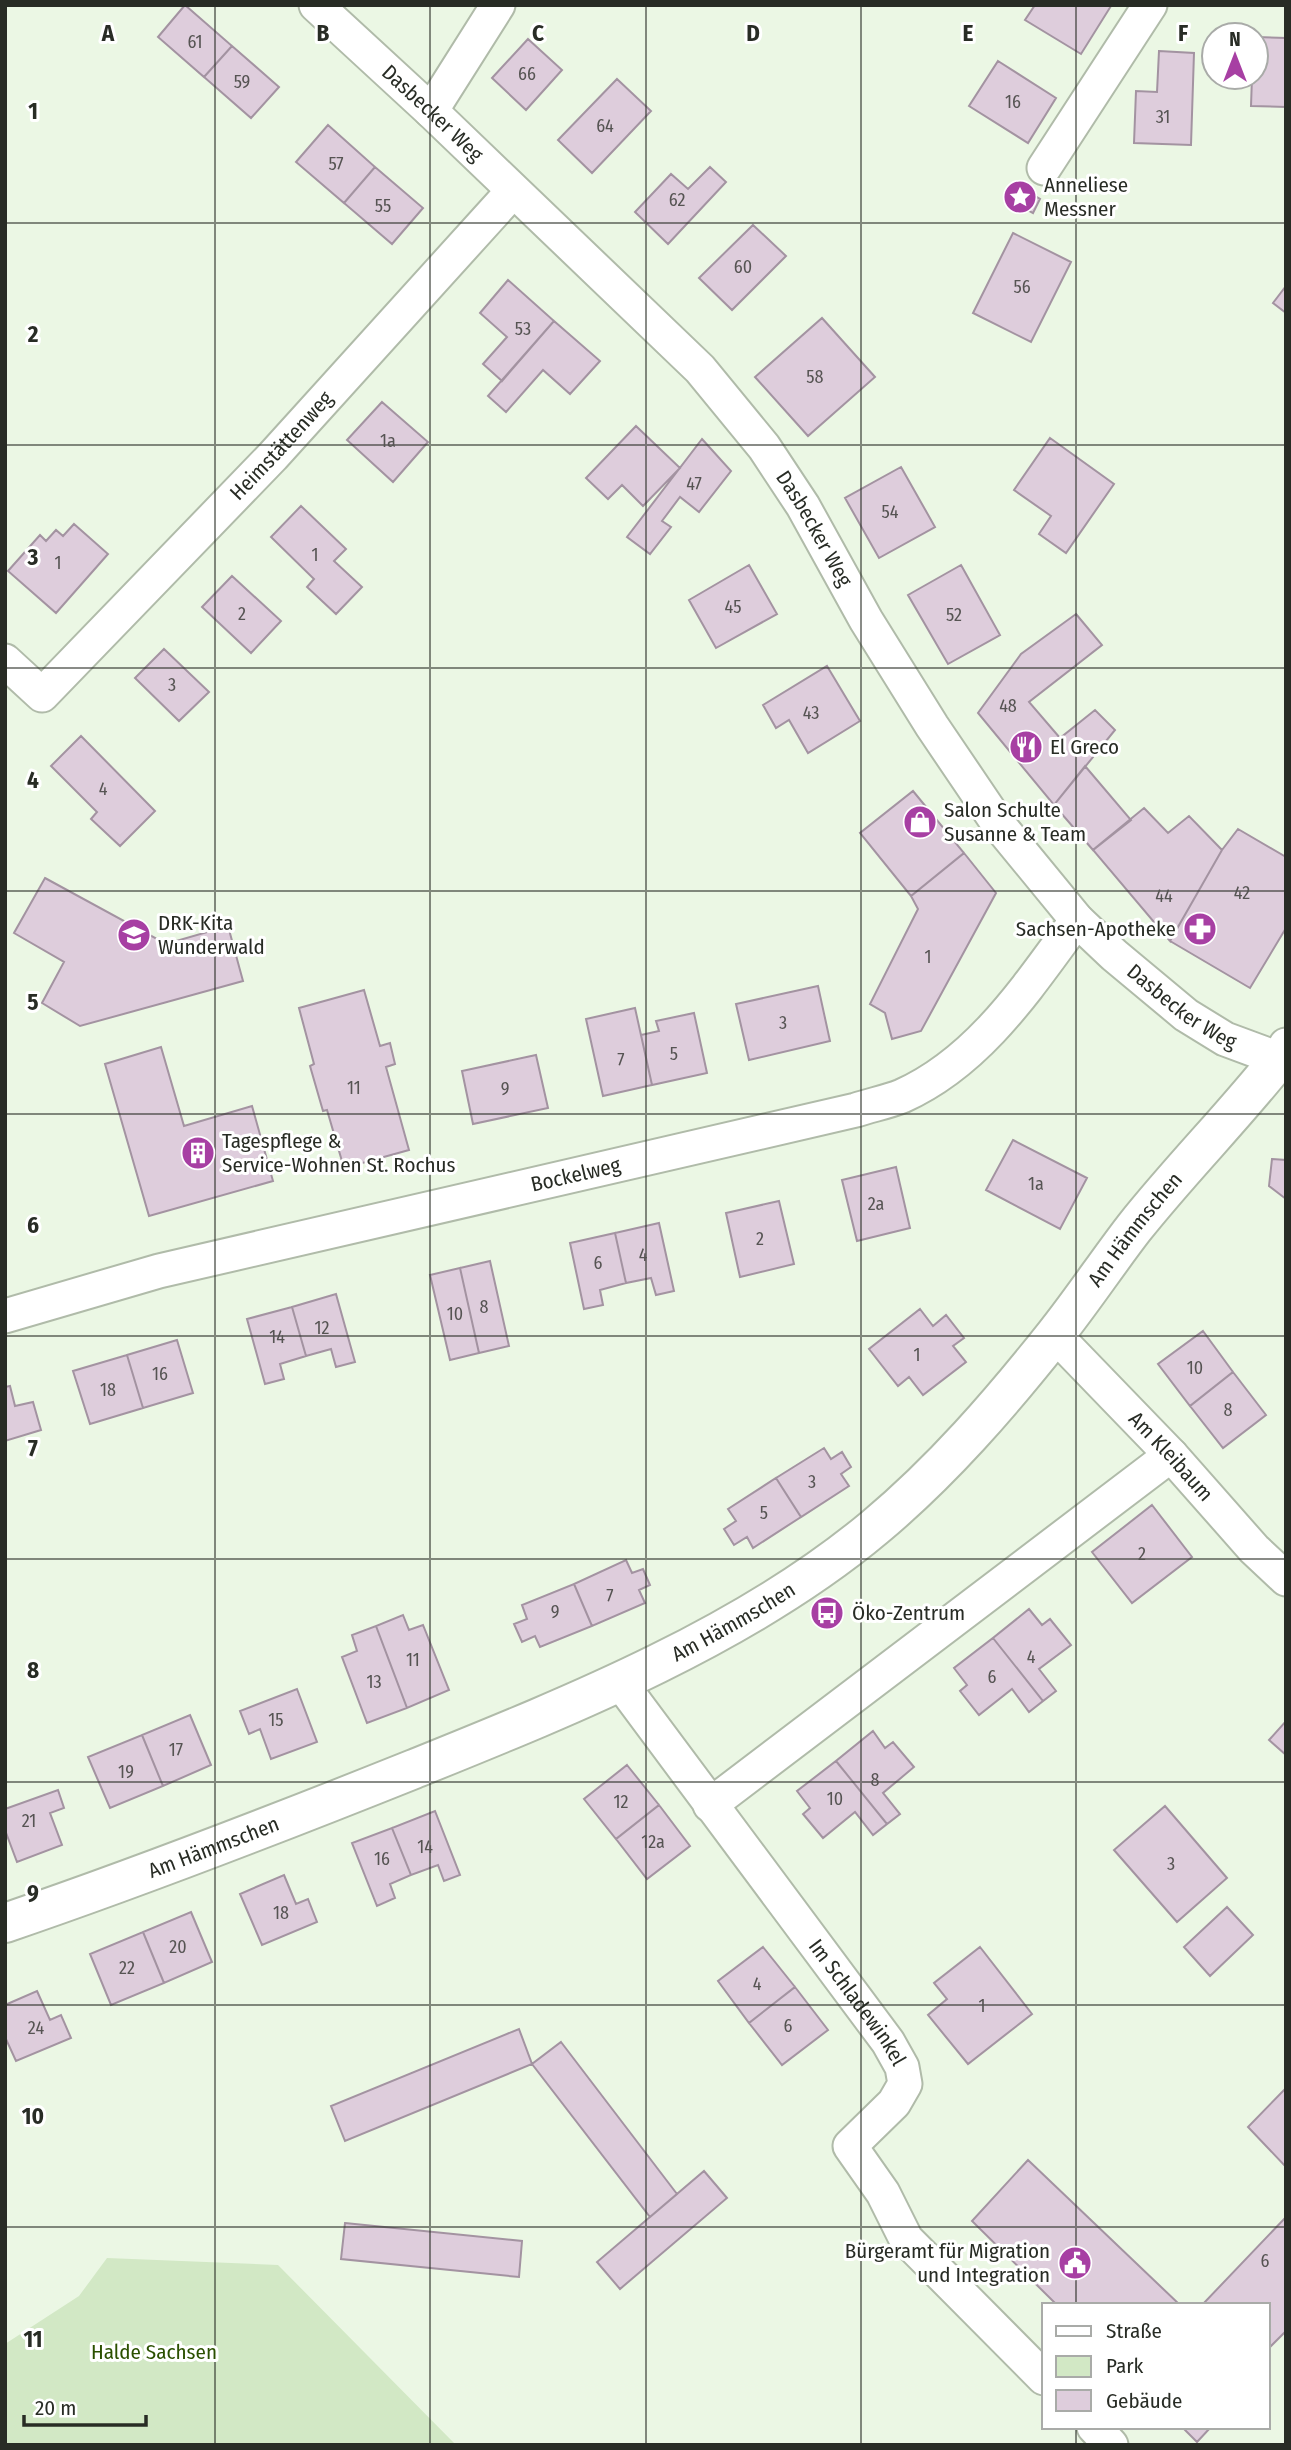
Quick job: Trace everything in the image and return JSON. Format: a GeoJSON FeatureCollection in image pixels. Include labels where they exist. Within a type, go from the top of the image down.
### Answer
{"type":"FeatureCollection","features":[{"type":"Feature","properties":{"kind":"street","name":"Dasbecker Weg"},"geometry":{"type":"LineString","coordinates":[[316,5],[431,111],[700,369],[764,447],[803,506],[866,620],[932,726],[999,825],[1077,920],[1186,1015],[1225,1039],[1284,1055]]}},
{"type":"Feature","properties":{"kind":"street"},"geometry":{"type":"LineString","coordinates":[[431,111],[498,5]]}},
{"type":"Feature","properties":{"kind":"street"},"geometry":{"type":"LineString","coordinates":[[1044,168],[1150,5]]}},
{"type":"Feature","properties":{"kind":"street","name":"Heimstättenweg"},"geometry":{"type":"LineString","coordinates":[[5,661],[43,695],[273,456],[513,191]]}},
{"type":"Feature","properties":{"kind":"street","name":"Bockelweg"},"geometry":{"type":"LineString","coordinates":[[5,1316],[159,1271],[842,1113],[900,1097],[942,1074],[982,1041],[1077,920]]}},
{"type":"Feature","properties":{"kind":"street","name":"Am Hämmschen"},"geometry":{"type":"LineString","coordinates":[[5,1923],[338,1799],[504,1733],[620,1682],[707,1638],[811,1577],[879,1524],[990,1414],[1055,1335],[1136,1226],[1284,1055]]}},
{"type":"Feature","properties":{"kind":"street","name":"Am Kleibaum"},"geometry":{"type":"LineString","coordinates":[[1055,1335],[1171,1455],[1254,1549],[1286,1579]]}},
{"type":"Feature","properties":{"kind":"street"},"geometry":{"type":"LineString","coordinates":[[710,1805],[1171,1455]]}},
{"type":"Feature","properties":{"kind":"street","name":"Im Schladewinkel"},"geometry":{"type":"LineString","coordinates":[[620,1682],[888,2042],[902,2067],[905,2084],[894,2103],[850,2146],[883,2193],[906,2239],[1042,2376]]}},
{"type":"Feature","properties":{"kind":"street"},"geometry":{"type":"LineString","coordinates":[[1096,2429],[1111,2445]]}},
{"type":"Feature","properties":{"kind":"green space","name":"Halde Sachsen"},"geometry":{"type":"Polygon","coordinates":[[[107,2258],[278,2265],[456,2445],[5,2445],[5,2344],[79,2296],[107,2258]]]}},
{"type":"Feature","properties":{"kind":"building"},"geometry":{"type":"Polygon","coordinates":[[[185,5],[232,46],[204,77],[158,37],[185,5]]]}},
{"type":"Feature","properties":{"kind":"building"},"geometry":{"type":"Polygon","coordinates":[[[1035,5],[1111,6],[1081,54],[1025,20],[1035,5]]]}},
{"type":"Feature","properties":{"kind":"building"},"geometry":{"type":"Polygon","coordinates":[[[1270,37],[1286,38],[1286,107],[1251,106],[1252,91],[1270,91],[1270,37]]]}},
{"type":"Feature","properties":{"kind":"building"},"geometry":{"type":"Polygon","coordinates":[[[528,39],[562,70],[526,110],[492,78],[528,39]]]}},
{"type":"Feature","properties":{"kind":"building"},"geometry":{"type":"Polygon","coordinates":[[[232,46],[279,87],[251,118],[204,77],[232,46]]]}},
{"type":"Feature","properties":{"kind":"building"},"geometry":{"type":"Polygon","coordinates":[[[1159,51],[1194,53],[1191,145],[1134,143],[1136,91],[1157,92],[1159,51]]]}},
{"type":"Feature","properties":{"kind":"building"},"geometry":{"type":"Polygon","coordinates":[[[998,61],[1056,98],[1028,143],[969,106],[998,61]]]}},
{"type":"Feature","properties":{"kind":"building"},"geometry":{"type":"Polygon","coordinates":[[[617,79],[651,111],[592,173],[558,140],[617,79]]]}},
{"type":"Feature","properties":{"kind":"building"},"geometry":{"type":"Polygon","coordinates":[[[328,125],[375,167],[344,203],[296,162],[328,125]]]}},
{"type":"Feature","properties":{"kind":"building"},"geometry":{"type":"Polygon","coordinates":[[[375,167],[423,208],[392,244],[344,203],[375,167]]]}},
{"type":"Feature","properties":{"kind":"building"},"geometry":{"type":"Polygon","coordinates":[[[710,167],[726,182],[668,244],[635,212],[671,174],[688,189],[710,167]]]}},
{"type":"Feature","properties":{"kind":"building"},"geometry":{"type":"Polygon","coordinates":[[[1025,190],[1040,199],[1033,213],[1017,204],[1025,190]]]}},
{"type":"Feature","properties":{"kind":"building"},"geometry":{"type":"Polygon","coordinates":[[[753,225],[786,256],[732,310],[699,278],[753,225]]]}},
{"type":"Feature","properties":{"kind":"building"},"geometry":{"type":"Polygon","coordinates":[[[1013,233],[1071,262],[1031,342],[973,313],[1013,233]]]}},
{"type":"Feature","properties":{"kind":"building"},"geometry":{"type":"Polygon","coordinates":[[[508,280],[554,321],[502,381],[483,364],[507,337],[480,313],[508,280]]]}},
{"type":"Feature","properties":{"kind":"building"},"geometry":{"type":"Polygon","coordinates":[[[1286,286],[1286,313],[1273,303],[1286,286]]]}},
{"type":"Feature","properties":{"kind":"building"},"geometry":{"type":"Polygon","coordinates":[[[822,318],[875,377],[808,436],[755,377],[822,318]]]}},
{"type":"Feature","properties":{"kind":"building"},"geometry":{"type":"Polygon","coordinates":[[[554,321],[600,361],[570,394],[543,370],[506,412],[488,396],[554,321]]]}},
{"type":"Feature","properties":{"kind":"building"},"geometry":{"type":"Polygon","coordinates":[[[382,402],[428,442],[393,482],[347,440],[382,402]]]}},
{"type":"Feature","properties":{"kind":"building"},"geometry":{"type":"Polygon","coordinates":[[[636,426],[680,468],[643,506],[622,485],[608,499],[586,478],[636,426]]]}},
{"type":"Feature","properties":{"kind":"building"},"geometry":{"type":"Polygon","coordinates":[[[1050,438],[1114,484],[1066,553],[1039,534],[1051,516],[1014,490],[1050,438]]]}},
{"type":"Feature","properties":{"kind":"building"},"geometry":{"type":"Polygon","coordinates":[[[702,439],[731,471],[699,512],[680,497],[662,521],[671,527],[650,554],[627,537],[702,439]]]}},
{"type":"Feature","properties":{"kind":"building"},"geometry":{"type":"Polygon","coordinates":[[[901,467],[935,527],[879,558],[845,498],[901,467]]]}},
{"type":"Feature","properties":{"kind":"building"},"geometry":{"type":"Polygon","coordinates":[[[301,506],[346,549],[334,561],[362,587],[336,614],[307,587],[314,579],[271,537],[301,506]]]}},
{"type":"Feature","properties":{"kind":"building"},"geometry":{"type":"Polygon","coordinates":[[[74,524],[108,554],[56,613],[8,571],[40,535],[46,541],[56,530],[63,536],[74,524]]]}},
{"type":"Feature","properties":{"kind":"building"},"geometry":{"type":"Polygon","coordinates":[[[749,565],[777,614],[716,648],[689,600],[749,565]]]}},
{"type":"Feature","properties":{"kind":"building"},"geometry":{"type":"Polygon","coordinates":[[[961,565],[1000,635],[948,664],[908,595],[961,565]]]}},
{"type":"Feature","properties":{"kind":"building"},"geometry":{"type":"Polygon","coordinates":[[[232,576],[281,621],[251,653],[202,607],[232,576]]]}},
{"type":"Feature","properties":{"kind":"building"},"geometry":{"type":"Polygon","coordinates":[[[1076,614],[1102,645],[1029,702],[1060,738],[1095,710],[1115,730],[1054,805],[978,713],[1021,654],[1076,614]]]}},
{"type":"Feature","properties":{"kind":"building"},"geometry":{"type":"Polygon","coordinates":[[[164,649],[209,692],[179,721],[135,678],[164,649]]]}},
{"type":"Feature","properties":{"kind":"building"},"geometry":{"type":"Polygon","coordinates":[[[827,666],[860,721],[808,753],[789,720],[776,728],[763,705],[827,666]]]}},
{"type":"Feature","properties":{"kind":"building"},"geometry":{"type":"Polygon","coordinates":[[[81,736],[155,811],[120,846],[91,819],[97,812],[51,766],[81,736]]]}},
{"type":"Feature","properties":{"kind":"building"},"geometry":{"type":"Polygon","coordinates":[[[1085,766],[1131,820],[1093,850],[1054,805],[1085,766]]]}},
{"type":"Feature","properties":{"kind":"building"},"geometry":{"type":"Polygon","coordinates":[[[913,791],[964,853],[911,896],[860,833],[913,791]]]}},
{"type":"Feature","properties":{"kind":"building"},"geometry":{"type":"Polygon","coordinates":[[[1144,808],[1168,833],[1189,816],[1222,850],[1170,941],[1093,850],[1144,808]]]}},
{"type":"Feature","properties":{"kind":"building"},"geometry":{"type":"Polygon","coordinates":[[[1238,829],[1286,857],[1286,928],[1250,988],[1170,941],[1222,850],[1238,829]]]}},
{"type":"Feature","properties":{"kind":"building"},"geometry":{"type":"Polygon","coordinates":[[[964,853],[996,893],[921,1031],[892,1039],[885,1013],[870,1004],[918,909],[911,896],[964,853]]]}},
{"type":"Feature","properties":{"kind":"building"},"geometry":{"type":"Polygon","coordinates":[[[45,878],[166,944],[228,926],[243,981],[80,1026],[42,1003],[64,962],[14,933],[45,878]]]}},
{"type":"Feature","properties":{"kind":"building"},"geometry":{"type":"Polygon","coordinates":[[[818,986],[830,1041],[749,1060],[736,1004],[818,986]]]}},
{"type":"Feature","properties":{"kind":"building"},"geometry":{"type":"Polygon","coordinates":[[[364,990],[380,1046],[390,1043],[395,1064],[386,1067],[409,1150],[344,1168],[327,1110],[323,1111],[310,1066],[314,1064],[299,1008],[364,990]]]}},
{"type":"Feature","properties":{"kind":"building"},"geometry":{"type":"Polygon","coordinates":[[[635,1008],[652,1085],[603,1096],[586,1019],[635,1008]]]}},
{"type":"Feature","properties":{"kind":"building"},"geometry":{"type":"Polygon","coordinates":[[[694,1013],[707,1073],[652,1085],[641,1035],[659,1031],[656,1021],[694,1013]]]}},
{"type":"Feature","properties":{"kind":"building","name":"Tagespflege & Service-Wohnen St. Rochus"},"geometry":{"type":"Polygon","coordinates":[[[161,1047],[184,1126],[252,1106],[273,1181],[149,1216],[105,1064],[161,1047]]]}},
{"type":"Feature","properties":{"kind":"building"},"geometry":{"type":"Polygon","coordinates":[[[536,1055],[548,1108],[473,1124],[462,1071],[536,1055]]]}},
{"type":"Feature","properties":{"kind":"building"},"geometry":{"type":"Polygon","coordinates":[[[1013,1140],[1087,1178],[1060,1229],[986,1190],[1013,1140]]]}},
{"type":"Feature","properties":{"kind":"building"},"geometry":{"type":"Polygon","coordinates":[[[1272,1159],[1286,1160],[1286,1199],[1269,1186],[1272,1159]]]}},
{"type":"Feature","properties":{"kind":"building"},"geometry":{"type":"Polygon","coordinates":[[[896,1167],[910,1228],[857,1241],[842,1180],[896,1167]]]}},
{"type":"Feature","properties":{"kind":"building"},"geometry":{"type":"Polygon","coordinates":[[[779,1201],[794,1264],[740,1277],[726,1213],[779,1201]]]}},
{"type":"Feature","properties":{"kind":"building"},"geometry":{"type":"Polygon","coordinates":[[[659,1223],[674,1291],[656,1295],[651,1278],[626,1283],[615,1233],[659,1223]]]}},
{"type":"Feature","properties":{"kind":"building"},"geometry":{"type":"Polygon","coordinates":[[[615,1233],[626,1283],[600,1290],[603,1305],[584,1309],[570,1243],[615,1233]]]}},
{"type":"Feature","properties":{"kind":"building"},"geometry":{"type":"Polygon","coordinates":[[[490,1261],[509,1346],[479,1353],[460,1268],[490,1261]]]}},
{"type":"Feature","properties":{"kind":"building"},"geometry":{"type":"Polygon","coordinates":[[[460,1268],[479,1353],[450,1360],[430,1275],[460,1268]]]}},
{"type":"Feature","properties":{"kind":"building"},"geometry":{"type":"Polygon","coordinates":[[[336,1294],[355,1362],[336,1367],[331,1349],[306,1356],[292,1307],[336,1294]]]}},
{"type":"Feature","properties":{"kind":"building"},"geometry":{"type":"Polygon","coordinates":[[[292,1307],[306,1356],[280,1364],[284,1379],[265,1384],[247,1319],[292,1307]]]}},
{"type":"Feature","properties":{"kind":"building"},"geometry":{"type":"Polygon","coordinates":[[[920,1309],[933,1326],[946,1315],[964,1338],[953,1346],[966,1362],[923,1395],[909,1377],[898,1386],[869,1349],[920,1309]]]}},
{"type":"Feature","properties":{"kind":"building"},"geometry":{"type":"Polygon","coordinates":[[[1203,1331],[1233,1372],[1190,1406],[1158,1364],[1203,1331]]]}},
{"type":"Feature","properties":{"kind":"building"},"geometry":{"type":"Polygon","coordinates":[[[177,1340],[193,1393],[143,1408],[127,1355],[177,1340]]]}},
{"type":"Feature","properties":{"kind":"building"},"geometry":{"type":"Polygon","coordinates":[[[127,1355],[143,1408],[90,1424],[73,1371],[127,1355]]]}},
{"type":"Feature","properties":{"kind":"building"},"geometry":{"type":"Polygon","coordinates":[[[1233,1372],[1266,1415],[1223,1448],[1190,1406],[1233,1372]]]}},
{"type":"Feature","properties":{"kind":"building"},"geometry":{"type":"Polygon","coordinates":[[[10,1386],[15,1406],[33,1402],[41,1430],[5,1441],[5,1387],[10,1386]]]}},
{"type":"Feature","properties":{"kind":"building"},"geometry":{"type":"Polygon","coordinates":[[[824,1448],[831,1459],[842,1452],[851,1467],[841,1474],[849,1486],[801,1517],[776,1478],[824,1448]]]}},
{"type":"Feature","properties":{"kind":"building"},"geometry":{"type":"Polygon","coordinates":[[[776,1478],[801,1517],[753,1548],[747,1537],[734,1545],[724,1529],[736,1521],[728,1509],[776,1478]]]}},
{"type":"Feature","properties":{"kind":"building"},"geometry":{"type":"Polygon","coordinates":[[[1152,1505],[1192,1557],[1132,1603],[1092,1552],[1152,1505]]]}},
{"type":"Feature","properties":{"kind":"building"},"geometry":{"type":"Polygon","coordinates":[[[626,1560],[632,1573],[643,1569],[650,1585],[639,1590],[645,1603],[592,1626],[574,1584],[626,1560]]]}},
{"type":"Feature","properties":{"kind":"building"},"geometry":{"type":"Polygon","coordinates":[[[574,1584],[592,1626],[540,1647],[535,1636],[522,1642],[514,1624],[527,1619],[522,1605],[574,1584]]]}},
{"type":"Feature","properties":{"kind":"building"},"geometry":{"type":"Polygon","coordinates":[[[1029,1609],[1042,1625],[1050,1619],[1071,1645],[1039,1669],[1056,1691],[1043,1701],[993,1638],[1029,1609]]]}},
{"type":"Feature","properties":{"kind":"building"},"geometry":{"type":"Polygon","coordinates":[[[403,1615],[409,1630],[423,1625],[449,1690],[407,1708],[376,1626],[403,1615]]]}},
{"type":"Feature","properties":{"kind":"building"},"geometry":{"type":"Polygon","coordinates":[[[376,1626],[407,1708],[367,1723],[342,1657],[357,1651],[352,1635],[376,1626]]]}},
{"type":"Feature","properties":{"kind":"building"},"geometry":{"type":"Polygon","coordinates":[[[993,1638],[1043,1701],[1029,1712],[1012,1689],[979,1715],[960,1691],[967,1685],[954,1668],[993,1638]]]}},
{"type":"Feature","properties":{"kind":"building"},"geometry":{"type":"Polygon","coordinates":[[[297,1689],[317,1742],[271,1759],[260,1729],[249,1734],[240,1711],[297,1689]]]}},
{"type":"Feature","properties":{"kind":"building"},"geometry":{"type":"Polygon","coordinates":[[[190,1715],[211,1765],[163,1786],[142,1735],[190,1715]]]}},
{"type":"Feature","properties":{"kind":"building"},"geometry":{"type":"Polygon","coordinates":[[[1286,1721],[1286,1755],[1269,1740],[1286,1721]]]}},
{"type":"Feature","properties":{"kind":"building"},"geometry":{"type":"Polygon","coordinates":[[[873,1731],[885,1748],[893,1742],[914,1767],[883,1793],[900,1814],[887,1824],[836,1761],[873,1731]]]}},
{"type":"Feature","properties":{"kind":"building"},"geometry":{"type":"Polygon","coordinates":[[[142,1735],[163,1786],[110,1808],[88,1757],[142,1735]]]}},
{"type":"Feature","properties":{"kind":"building"},"geometry":{"type":"Polygon","coordinates":[[[836,1761],[887,1824],[873,1835],[855,1812],[823,1838],[803,1814],[810,1808],[797,1791],[836,1761]]]}},
{"type":"Feature","properties":{"kind":"building"},"geometry":{"type":"Polygon","coordinates":[[[627,1765],[659,1805],[616,1839],[584,1799],[627,1765]]]}},
{"type":"Feature","properties":{"kind":"building"},"geometry":{"type":"Polygon","coordinates":[[[58,1790],[64,1808],[50,1813],[62,1845],[17,1862],[5,1830],[5,1809],[58,1790]]]}},
{"type":"Feature","properties":{"kind":"building"},"geometry":{"type":"Polygon","coordinates":[[[659,1805],[690,1846],[647,1879],[616,1839],[659,1805]]]}},
{"type":"Feature","properties":{"kind":"building"},"geometry":{"type":"Polygon","coordinates":[[[1165,1806],[1227,1878],[1177,1922],[1114,1850],[1165,1806]]]}},
{"type":"Feature","properties":{"kind":"building"},"geometry":{"type":"Polygon","coordinates":[[[435,1811],[460,1875],[444,1881],[438,1865],[411,1875],[392,1828],[435,1811]]]}},
{"type":"Feature","properties":{"kind":"building"},"geometry":{"type":"Polygon","coordinates":[[[392,1828],[411,1875],[390,1884],[395,1898],[377,1906],[352,1843],[392,1828]]]}},
{"type":"Feature","properties":{"kind":"building"},"geometry":{"type":"Polygon","coordinates":[[[284,1875],[296,1904],[308,1899],[317,1922],[262,1945],[240,1894],[284,1875]]]}},
{"type":"Feature","properties":{"kind":"building"},"geometry":{"type":"Polygon","coordinates":[[[1227,1907],[1253,1935],[1210,1976],[1184,1947],[1227,1907]]]}},
{"type":"Feature","properties":{"kind":"building"},"geometry":{"type":"Polygon","coordinates":[[[191,1912],[212,1962],[164,1983],[143,1932],[191,1912]]]}},
{"type":"Feature","properties":{"kind":"building"},"geometry":{"type":"Polygon","coordinates":[[[143,1932],[164,1983],[111,2005],[90,1954],[143,1932]]]}},
{"type":"Feature","properties":{"kind":"building"},"geometry":{"type":"Polygon","coordinates":[[[763,1947],[795,1987],[749,2023],[718,1981],[763,1947]]]}},
{"type":"Feature","properties":{"kind":"building"},"geometry":{"type":"Polygon","coordinates":[[[980,1947],[1032,2014],[968,2064],[928,2015],[947,1999],[934,1983],[980,1947]]]}},
{"type":"Feature","properties":{"kind":"building"},"geometry":{"type":"Polygon","coordinates":[[[795,1987],[828,2030],[782,2065],[749,2023],[795,1987]]]}},
{"type":"Feature","properties":{"kind":"building"},"geometry":{"type":"Polygon","coordinates":[[[37,1991],[50,2020],[61,2015],[71,2038],[16,2061],[5,2037],[5,2005],[37,1991]]]}},
{"type":"Feature","properties":{"kind":"building"},"geometry":{"type":"Polygon","coordinates":[[[519,2029],[532,2064],[345,2141],[331,2106],[519,2029]]]}},
{"type":"Feature","properties":{"kind":"building"},"geometry":{"type":"Polygon","coordinates":[[[561,2042],[677,2194],[650,2217],[532,2064],[561,2042]]]}},
{"type":"Feature","properties":{"kind":"building"},"geometry":{"type":"Polygon","coordinates":[[[1286,2088],[1286,2167],[1248,2127],[1286,2088]]]}},
{"type":"Feature","properties":{"kind":"building","name":"Bürgeramt für Migration und Integration"},"geometry":{"type":"Polygon","coordinates":[[[1028,2160],[1178,2303],[1055,2303],[972,2221],[1028,2160]]]}},
{"type":"Feature","properties":{"kind":"building"},"geometry":{"type":"Polygon","coordinates":[[[704,2171],[727,2198],[620,2289],[597,2262],[704,2171]]]}},
{"type":"Feature","properties":{"kind":"building"},"geometry":{"type":"Polygon","coordinates":[[[1286,2217],[1286,2331],[1270,2347],[1270,2303],[1204,2303],[1286,2217]]]}},
{"type":"Feature","properties":{"kind":"building"},"geometry":{"type":"Polygon","coordinates":[[[345,2223],[522,2241],[519,2277],[341,2259],[345,2223]]]}},
{"type":"Feature","properties":{"kind":"building"},"geometry":{"type":"Polygon","coordinates":[[[1184,2429],[1209,2429],[1197,2442],[1184,2429]]]}},
{"type":"Feature","properties":{"kind":"place","name":"Anneliese Messner"},"geometry":{"type":"Point","coordinates":[1020,197]}},
{"type":"Feature","properties":{"kind":"place","name":"El Greco"},"geometry":{"type":"Point","coordinates":[1026,747]}},
{"type":"Feature","properties":{"kind":"place","name":"Salon Schulte Susanne & Team"},"geometry":{"type":"Point","coordinates":[920,822]}},
{"type":"Feature","properties":{"kind":"place","name":"Sachsen-Apotheke"},"geometry":{"type":"Point","coordinates":[1200,929]}},
{"type":"Feature","properties":{"kind":"place","name":"DRK-Kita Wunderwald"},"geometry":{"type":"Point","coordinates":[134,935]}},
{"type":"Feature","properties":{"kind":"place","name":"Tagespflege & Service-Wohnen St. Rochus"},"geometry":{"type":"Point","coordinates":[198,1153]}},
{"type":"Feature","properties":{"kind":"place","name":"Öko-Zentrum"},"geometry":{"type":"Point","coordinates":[827,1613]}},
{"type":"Feature","properties":{"kind":"place","name":"Bürgeramt für Migration und Integration"},"geometry":{"type":"Point","coordinates":[1075,2263]}}]}
